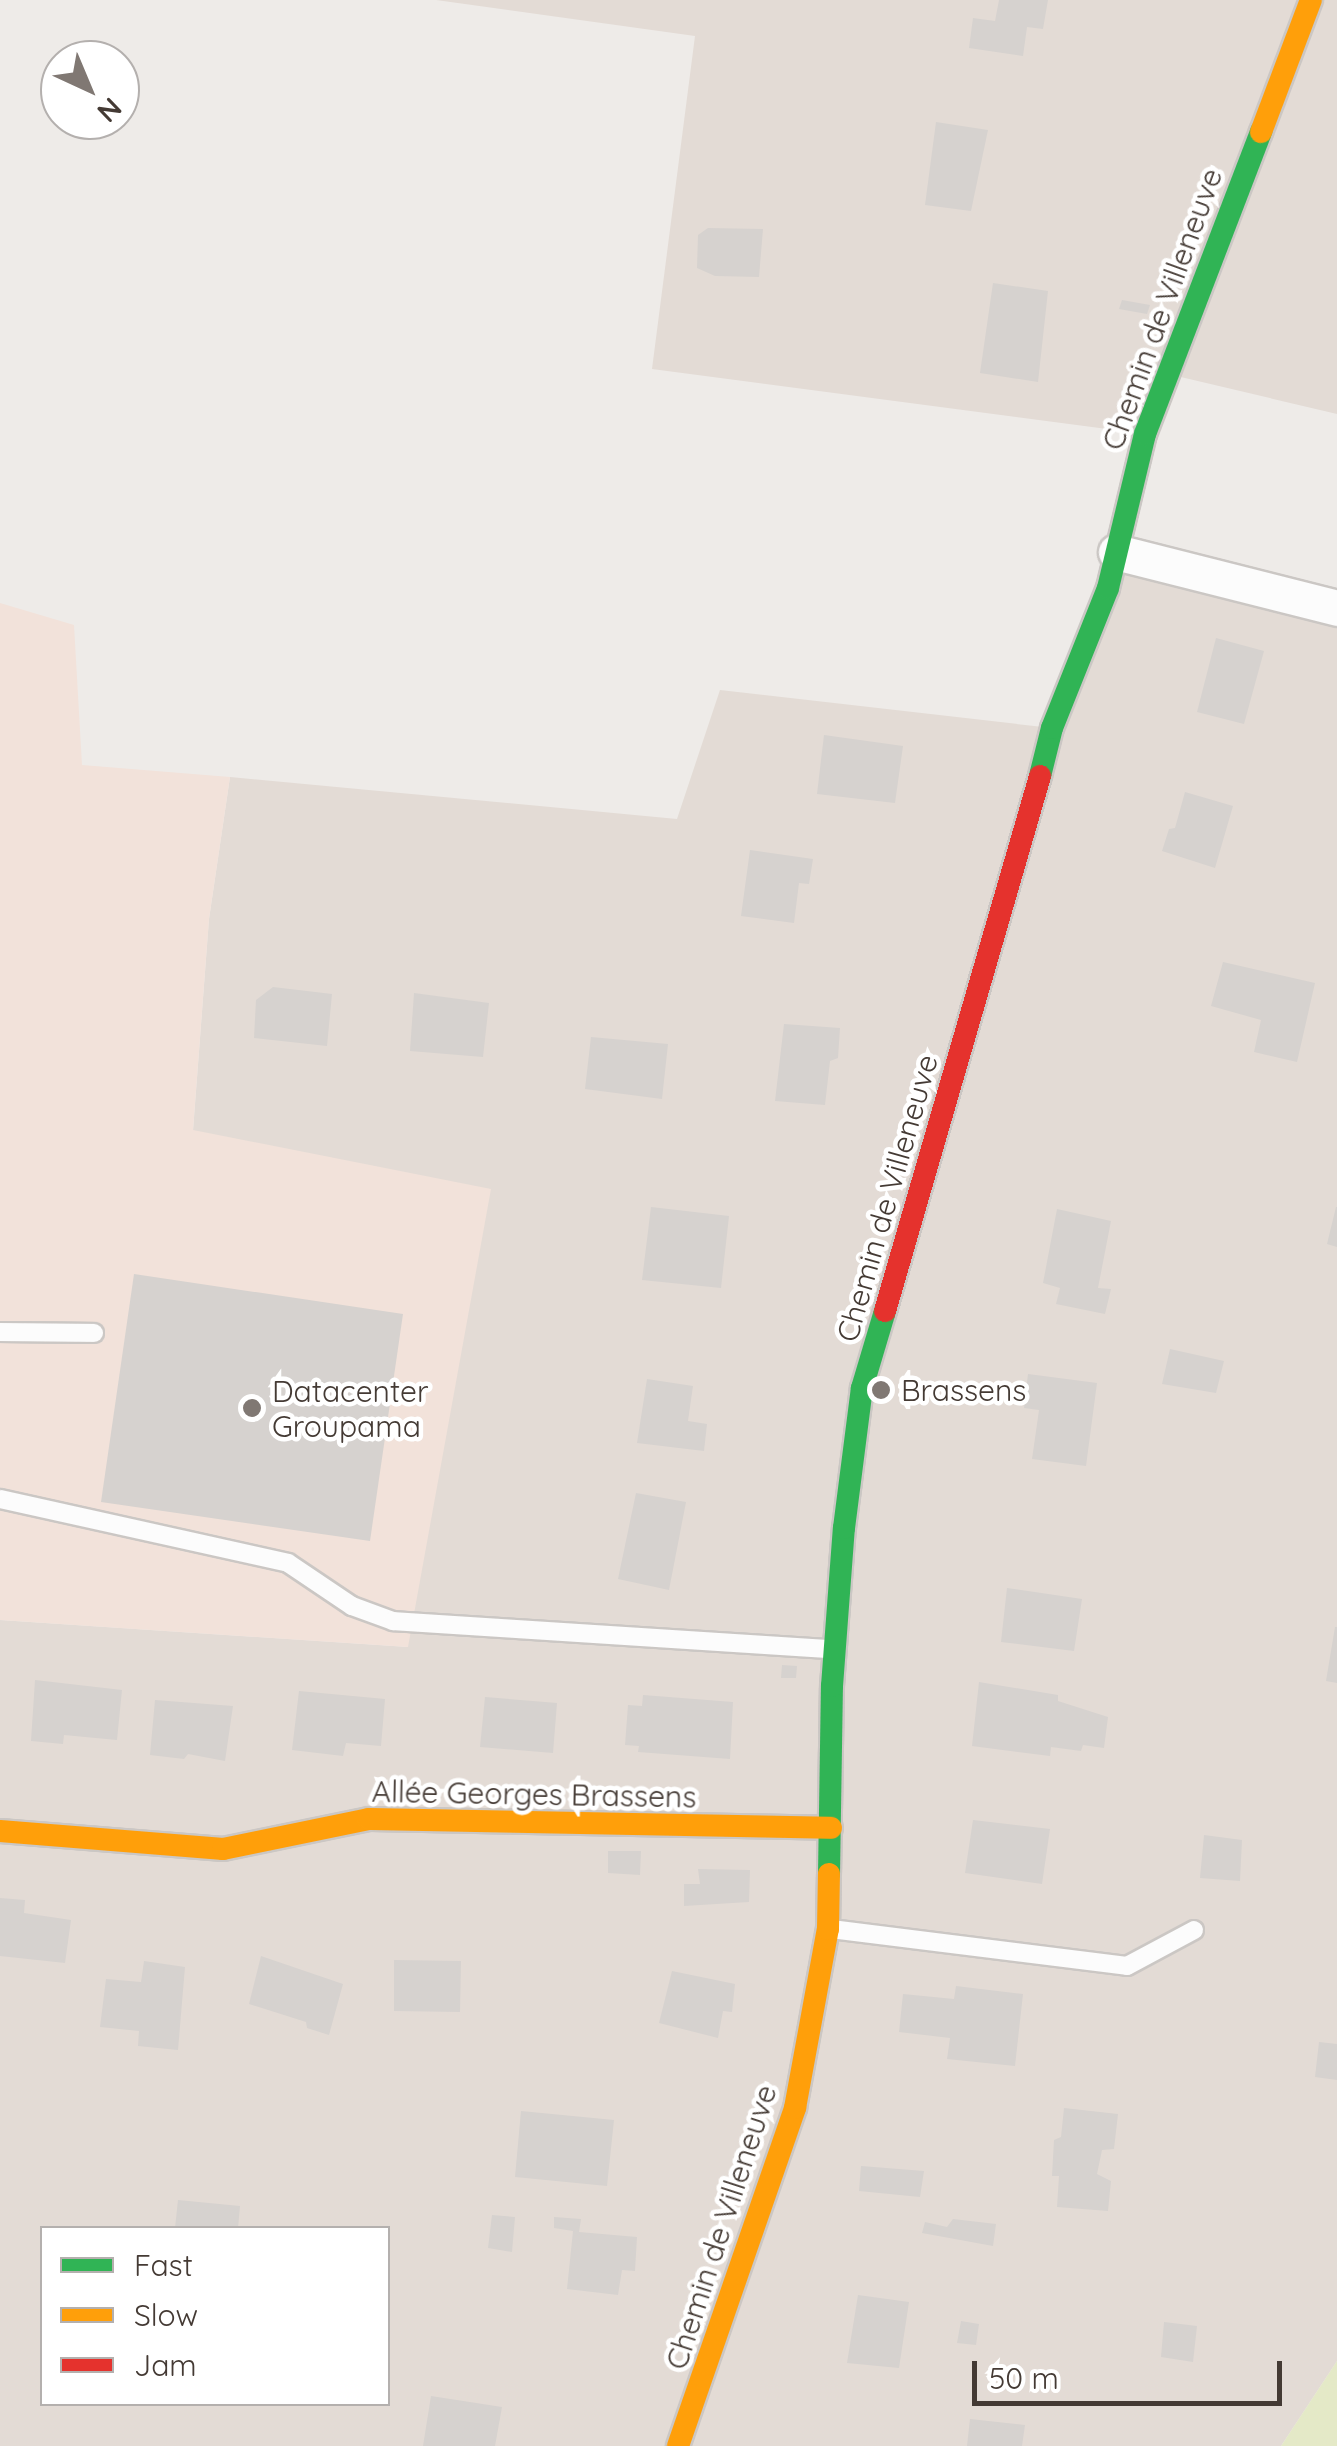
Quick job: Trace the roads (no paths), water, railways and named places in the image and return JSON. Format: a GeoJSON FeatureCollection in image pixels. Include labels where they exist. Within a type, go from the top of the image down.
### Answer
{"type":"FeatureCollection","features":[{"type":"Feature","properties":{"kind":"street","name":"Chemin de Villeneuve"},"geometry":{"type":"LineString","coordinates":[[678,2446],[796,2108],[828,1929],[835,1649],[862,1388],[1014,876],[1052,728],[1108,588],[1145,434],[1311,0]]}},
{"type":"Feature","properties":{"kind":"street"},"geometry":{"type":"LineString","coordinates":[[1116,552],[1337,608]]}},
{"type":"Feature","properties":{"kind":"street","name":"Allée Georges Brassens"},"geometry":{"type":"LineString","coordinates":[[0,1831],[223,1849],[370,1819],[831,1828]]}},
{"type":"Feature","properties":{"kind":"lane"},"geometry":{"type":"LineString","coordinates":[[0,1332],[94,1333]]}},
{"type":"Feature","properties":{"kind":"lane"},"geometry":{"type":"LineString","coordinates":[[0,1499],[288,1563],[340,1599],[393,1621],[835,1649]]}},
{"type":"Feature","properties":{"kind":"lane"},"geometry":{"type":"LineString","coordinates":[[828,1929],[1127,1966],[1194,1930]]}},
{"type":"Feature","properties":{"kind":"place","name":"Brassens"},"geometry":{"type":"Point","coordinates":[881,1390]}},
{"type":"Feature","properties":{"kind":"place","name":"Datacenter Groupama"},"geometry":{"type":"Point","coordinates":[252,1408]}}]}
